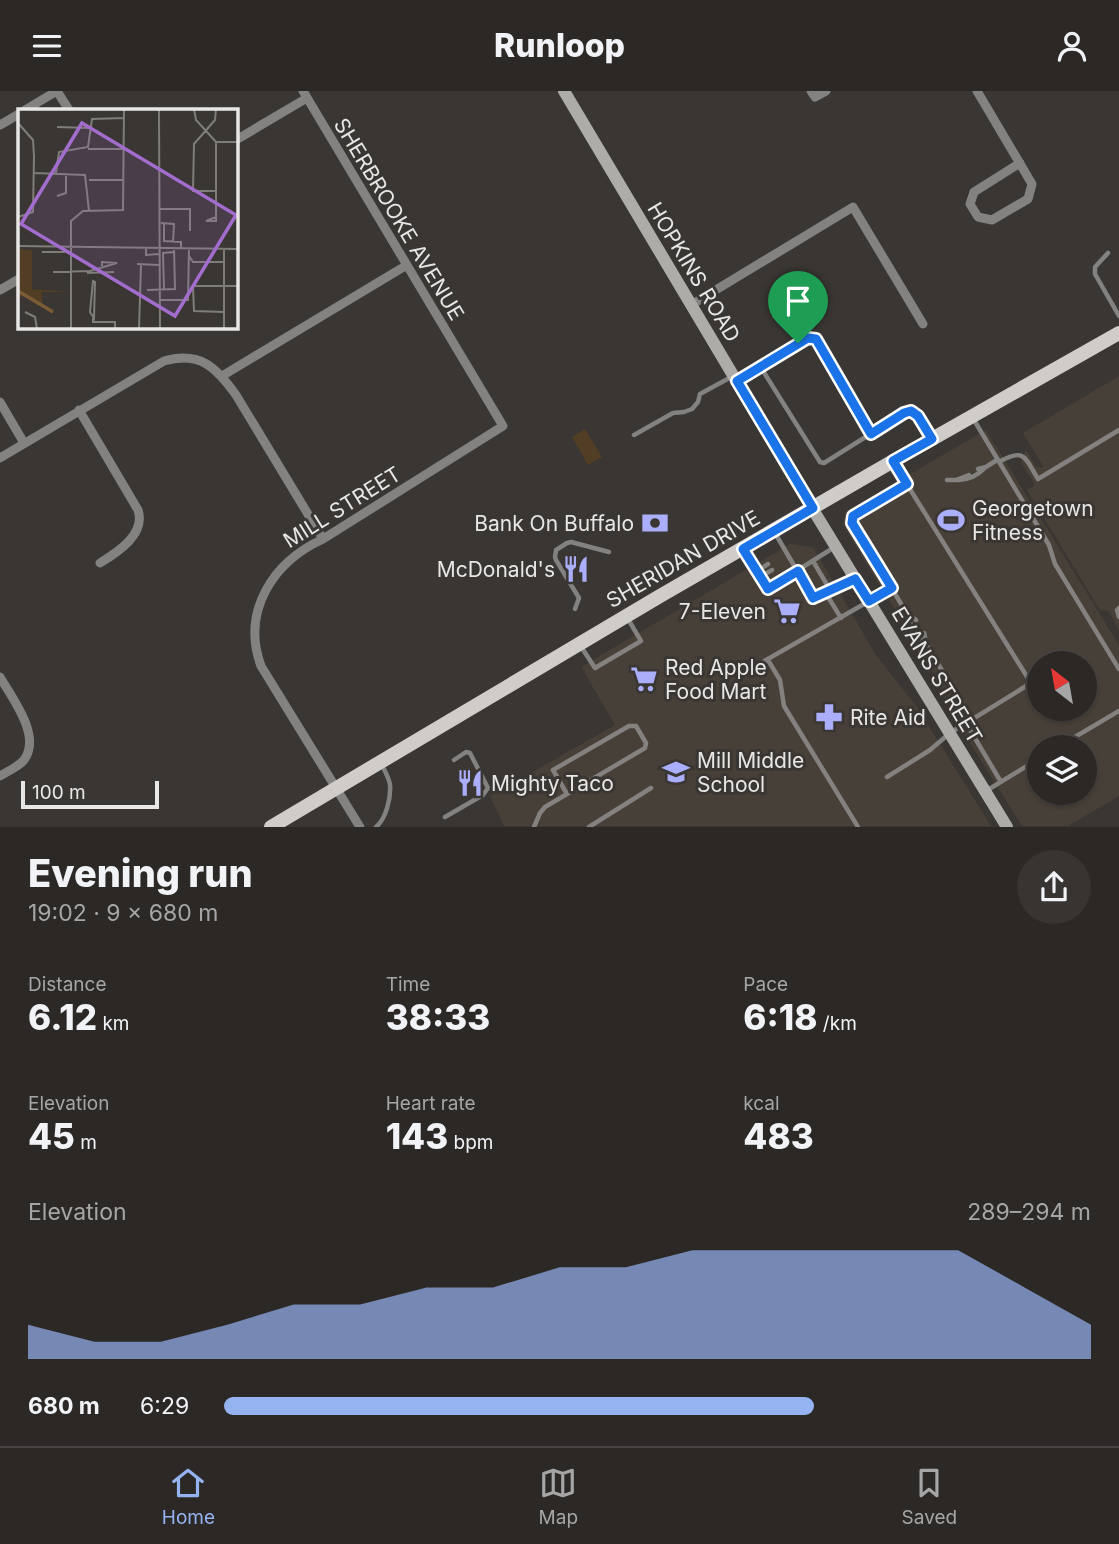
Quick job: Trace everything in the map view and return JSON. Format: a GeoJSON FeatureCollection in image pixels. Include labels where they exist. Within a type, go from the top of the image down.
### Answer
{"type":"FeatureCollection","features":[{"type":"Feature","properties":{"kind":"main road","name":"SHERIDAN DRIVE"},"geometry":{"type":"LineString","coordinates":[[271,827],[893,461],[1119,333]]}},
{"type":"Feature","properties":{"kind":"street"},"geometry":{"type":"LineString","coordinates":[[27,109],[57,91],[68,109]]}},
{"type":"Feature","properties":{"kind":"street","name":"HOPKINS ROAD"},"geometry":{"type":"LineString","coordinates":[[564,91],[813,508]]}},
{"type":"Feature","properties":{"kind":"street"},"geometry":{"type":"LineString","coordinates":[[811,91],[815,97],[826,91]]}},
{"type":"Feature","properties":{"kind":"street"},"geometry":{"type":"LineString","coordinates":[[977,91],[1020,163],[1032,184],[1028,199],[992,220],[978,217],[970,204],[974,192],[1020,163]]}},
{"type":"Feature","properties":{"kind":"street"},"geometry":{"type":"LineString","coordinates":[[238,139],[305,94]]}},
{"type":"Feature","properties":{"kind":"street","name":"SHERBROOKE AVENUE"},"geometry":{"type":"LineString","coordinates":[[305,94],[465,364]]}},
{"type":"Feature","properties":{"kind":"street"},"geometry":{"type":"LineString","coordinates":[[0,125],[18,115]]}},
{"type":"Feature","properties":{"kind":"street"},"geometry":{"type":"LineString","coordinates":[[691,305],[853,207],[923,324]]}},
{"type":"Feature","properties":{"kind":"street"},"geometry":{"type":"LineString","coordinates":[[222,376],[407,265]]}},
{"type":"Feature","properties":{"kind":"street"},"geometry":{"type":"LineString","coordinates":[[0,290],[18,280]]}},
{"type":"Feature","properties":{"kind":"street"},"geometry":{"type":"LineString","coordinates":[[0,458],[164,361],[174,358],[194,359],[214,368],[236,395],[323,539]]}},
{"type":"Feature","properties":{"kind":"street","name":"MILL STREET"},"geometry":{"type":"LineString","coordinates":[[360,827],[261,666],[255,641],[258,611],[269,583],[288,561],[503,426],[465,364]]}},
{"type":"Feature","properties":{"kind":"street"},"geometry":{"type":"LineString","coordinates":[[0,403],[24,443]]}},
{"type":"Feature","properties":{"kind":"street"},"geometry":{"type":"LineString","coordinates":[[79,410],[140,517],[137,530],[118,552],[100,563]]}},
{"type":"Feature","properties":{"kind":"street","name":"EVANS STREET"},"geometry":{"type":"LineString","coordinates":[[813,508],[1007,827]]}},
{"type":"Feature","properties":{"kind":"street"},"geometry":{"type":"LineString","coordinates":[[0,677],[31,739],[29,752],[20,764],[0,776]]}},
{"type":"Feature","properties":{"kind":"lane"},"geometry":{"type":"LineString","coordinates":[[1108,253],[1095,267],[1095,275],[1119,316]]}},
{"type":"Feature","properties":{"kind":"lane"},"geometry":{"type":"LineString","coordinates":[[634,435],[674,413],[692,409],[700,394],[760,366],[808,338],[816,339],[871,434]]}},
{"type":"Feature","properties":{"kind":"lane"},"geometry":{"type":"LineString","coordinates":[[760,366],[820,462],[824,463],[911,411],[918,416],[932,439]]}},
{"type":"Feature","properties":{"kind":"lane"},"geometry":{"type":"LineString","coordinates":[[972,417],[1049,545],[1055,564],[1119,669]]}},
{"type":"Feature","properties":{"kind":"lane"},"geometry":{"type":"LineString","coordinates":[[978,469],[1013,454],[1020,455],[1026,459],[1038,479],[1119,430]]}},
{"type":"Feature","properties":{"kind":"lane"},"geometry":{"type":"LineString","coordinates":[[887,777],[930,750],[950,733],[1031,683],[893,461]]}},
{"type":"Feature","properties":{"kind":"lane"},"geometry":{"type":"LineString","coordinates":[[947,480],[965,481],[981,473],[986,467]]}},
{"type":"Feature","properties":{"kind":"lane"},"geometry":{"type":"LineString","coordinates":[[956,480],[969,475]]}},
{"type":"Feature","properties":{"kind":"lane"},"geometry":{"type":"LineString","coordinates":[[907,484],[853,516],[852,523],[906,612],[910,624],[927,646],[972,719]]}},
{"type":"Feature","properties":{"kind":"lane"},"geometry":{"type":"LineString","coordinates":[[774,531],[813,598],[855,579]]}},
{"type":"Feature","properties":{"kind":"lane"},"geometry":{"type":"LineString","coordinates":[[575,609],[579,598],[556,560],[556,550],[570,543],[609,552]]}},
{"type":"Feature","properties":{"kind":"lane"},"geometry":{"type":"LineString","coordinates":[[743,549],[768,589],[835,546]]}},
{"type":"Feature","properties":{"kind":"lane"},"geometry":{"type":"LineString","coordinates":[[780,557],[787,553]]}},
{"type":"Feature","properties":{"kind":"lane"},"geometry":{"type":"LineString","coordinates":[[783,563],[791,559]]}},
{"type":"Feature","properties":{"kind":"lane"},"geometry":{"type":"LineString","coordinates":[[813,561],[841,618]]}},
{"type":"Feature","properties":{"kind":"lane"},"geometry":{"type":"LineString","coordinates":[[757,571],[768,564]]}},
{"type":"Feature","properties":{"kind":"lane"},"geometry":{"type":"LineString","coordinates":[[760,577],[772,570]]}},
{"type":"Feature","properties":{"kind":"lane"},"geometry":{"type":"LineString","coordinates":[[747,671],[892,588]]}},
{"type":"Feature","properties":{"kind":"lane"},"geometry":{"type":"LineString","coordinates":[[1119,608],[1119,617]]}},
{"type":"Feature","properties":{"kind":"lane"},"geometry":{"type":"LineString","coordinates":[[906,612],[916,620]]}},
{"type":"Feature","properties":{"kind":"lane"},"geometry":{"type":"LineString","coordinates":[[580,644],[595,668],[618,655],[641,641],[626,617]]}},
{"type":"Feature","properties":{"kind":"lane"},"geometry":{"type":"LineString","coordinates":[[924,633],[927,646]]}},
{"type":"Feature","properties":{"kind":"lane"},"geometry":{"type":"LineString","coordinates":[[768,660],[780,680],[784,705],[858,827]]}},
{"type":"Feature","properties":{"kind":"lane"},"geometry":{"type":"LineString","coordinates":[[1078,735],[1119,711]]}},
{"type":"Feature","properties":{"kind":"lane"},"geometry":{"type":"LineString","coordinates":[[966,723],[1001,782]]}},
{"type":"Feature","properties":{"kind":"lane"},"geometry":{"type":"LineString","coordinates":[[534,827],[545,807],[645,748],[646,743],[636,726],[629,726],[553,770],[567,794]]}},
{"type":"Feature","properties":{"kind":"lane"},"geometry":{"type":"LineString","coordinates":[[445,817],[482,795],[488,788],[470,753],[466,752],[453,759]]}},
{"type":"Feature","properties":{"kind":"lane"},"geometry":{"type":"LineString","coordinates":[[376,827],[383,818],[390,794],[389,779],[380,762]]}},
{"type":"Feature","properties":{"kind":"lane"},"geometry":{"type":"LineString","coordinates":[[985,791],[1027,766]]}},
{"type":"Feature","properties":{"kind":"lane"},"geometry":{"type":"LineString","coordinates":[[589,827],[651,788]]}},
{"type":"Feature","properties":{"kind":"shaded area"},"geometry":{"type":"Polygon","coordinates":[[[1119,376],[1119,631],[1109,611],[1100,610],[1027,490],[1035,485],[1021,462],[1026,450],[1036,466],[1044,468],[1023,433],[1119,376]]]}},
{"type":"Feature","properties":{"kind":"shaded area"},"geometry":{"type":"Polygon","coordinates":[[[585,429],[602,457],[588,465],[572,437],[585,429]]]}},
{"type":"Feature","properties":{"kind":"shaded area"},"geometry":{"type":"Polygon","coordinates":[[[986,430],[1119,645],[1119,796],[1068,826],[1022,826],[952,714],[931,669],[843,525],[845,512],[986,430]]]}},
{"type":"Feature","properties":{"kind":"shaded area"},"geometry":{"type":"Polygon","coordinates":[[[790,544],[813,547],[876,655],[917,707],[991,826],[504,826],[490,796],[615,725],[581,667],[790,544]]]}},
{"type":"Feature","properties":{"kind":"place","name":"Georgetown Fitness"},"geometry":{"type":"Point","coordinates":[951,520]}},
{"type":"Feature","properties":{"kind":"place","name":"Bank On Buffalo"},"geometry":{"type":"Point","coordinates":[655,523]}},
{"type":"Feature","properties":{"kind":"place","name":"McDonald's"},"geometry":{"type":"Point","coordinates":[576,569]}},
{"type":"Feature","properties":{"kind":"place","name":"7-Eleven"},"geometry":{"type":"Point","coordinates":[787,611]}},
{"type":"Feature","properties":{"kind":"place","name":"Red Apple Food Mart"},"geometry":{"type":"Point","coordinates":[644,679]}},
{"type":"Feature","properties":{"kind":"place","name":"Rite Aid"},"geometry":{"type":"Point","coordinates":[829,717]}},
{"type":"Feature","properties":{"kind":"place","name":"Mill Middle School"},"geometry":{"type":"Point","coordinates":[676,772]}},
{"type":"Feature","properties":{"kind":"place","name":"Mighty Taco"},"geometry":{"type":"Point","coordinates":[470,783]}},
{"type":"Feature","properties":{"kind":"route"},"geometry":{"type":"LineString","coordinates":[[808,338],[816,339],[871,434],[911,411],[918,416],[932,439],[893,461],[907,484],[853,516],[852,523],[892,588],[869,601],[855,579],[813,598],[798,571],[768,589],[743,549],[813,508],[737,381],[798,343],[808,338]]}}]}
